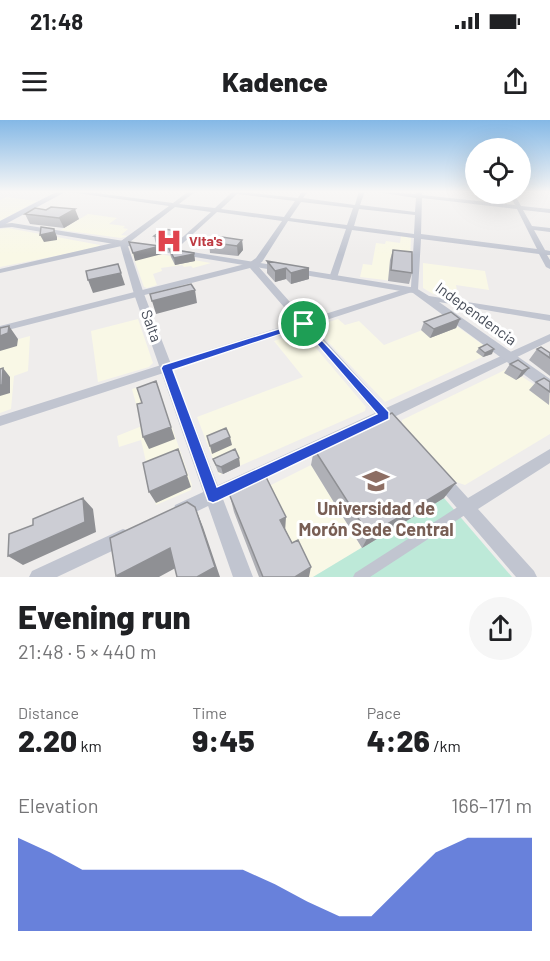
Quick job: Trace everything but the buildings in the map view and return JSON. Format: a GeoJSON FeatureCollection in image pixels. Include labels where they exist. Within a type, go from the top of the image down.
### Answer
{"type":"FeatureCollection","features":[{"type":"Feature","properties":{"kind":"main road"},"geometry":{"type":"LineString","coordinates":[[0,224],[20,212]]}},
{"type":"Feature","properties":{"kind":"main road"},"geometry":{"type":"LineString","coordinates":[[0,224],[23,212]]}},
{"type":"Feature","properties":{"kind":"street"},"geometry":{"type":"LineString","coordinates":[[0,271],[123,243],[165,212]]}},
{"type":"Feature","properties":{"kind":"street"},"geometry":{"type":"LineString","coordinates":[[171,252],[214,212]]}},
{"type":"Feature","properties":{"kind":"street"},"geometry":{"type":"LineString","coordinates":[[227,212],[546,253]]}},
{"type":"Feature","properties":{"kind":"street"},"geometry":{"type":"LineString","coordinates":[[0,329],[252,265],[259,260],[291,212]]}},
{"type":"Feature","properties":{"kind":"street"},"geometry":{"type":"LineString","coordinates":[[333,278],[355,212]]}},
{"type":"Feature","properties":{"kind":"street"},"geometry":{"type":"LineString","coordinates":[[0,421],[412,290],[417,287],[418,214],[403,212]]}},
{"type":"Feature","properties":{"kind":"street"},"geometry":{"type":"LineString","coordinates":[[521,212],[546,253],[550,267]]}},
{"type":"Feature","properties":{"kind":"street","name":"Independencia"},"geometry":{"type":"LineString","coordinates":[[0,224],[412,290],[427,298],[550,386]]}},
{"type":"Feature","properties":{"kind":"street"},"geometry":{"type":"LineString","coordinates":[[530,228],[550,230]]}},
{"type":"Feature","properties":{"kind":"street","name":"Salta"},"geometry":{"type":"LineString","coordinates":[[123,243],[139,294],[243,577]]}},
{"type":"Feature","properties":{"kind":"street"},"geometry":{"type":"LineString","coordinates":[[252,265],[400,432]]}},
{"type":"Feature","properties":{"kind":"street"},"geometry":{"type":"LineString","coordinates":[[427,298],[550,318]]}},
{"type":"Feature","properties":{"kind":"street"},"geometry":{"type":"LineString","coordinates":[[166,518],[550,337]]}},
{"type":"Feature","properties":{"kind":"street"},"geometry":{"type":"LineString","coordinates":[[359,577],[550,455]]}},
{"type":"Feature","properties":{"kind":"street"},"geometry":{"type":"LineString","coordinates":[[430,465],[528,577]]}},
{"type":"Feature","properties":{"kind":"street"},"geometry":{"type":"LineString","coordinates":[[38,577],[135,532]]}},
{"type":"Feature","properties":{"kind":"shaded area"},"geometry":{"type":"Polygon","coordinates":[[[0,212],[16,212],[0,221],[0,212]]]}},
{"type":"Feature","properties":{"kind":"shaded area"},"geometry":{"type":"Polygon","coordinates":[[[88,214],[117,218],[109,224],[125,226],[123,228],[128,229],[121,235],[128,236],[121,238],[61,230],[88,214]]]}},
{"type":"Feature","properties":{"kind":"shaded area"},"geometry":{"type":"Polygon","coordinates":[[[8,228],[100,245],[96,248],[0,267],[0,229],[8,228]]]}},
{"type":"Feature","properties":{"kind":"shaded area"},"geometry":{"type":"Polygon","coordinates":[[[401,236],[411,238],[409,283],[360,277],[363,264],[372,265],[376,243],[385,244],[386,241],[400,243],[401,236]]]}},
{"type":"Feature","properties":{"kind":"shaded area"},"geometry":{"type":"Polygon","coordinates":[[[136,250],[211,263],[193,268],[182,265],[161,268],[162,271],[153,274],[157,285],[147,288],[144,287],[132,253],[136,250]]]}},
{"type":"Feature","properties":{"kind":"shaded area"},"geometry":{"type":"Polygon","coordinates":[[[423,263],[485,271],[489,290],[456,285],[458,298],[433,294],[423,288],[423,263]]]}},
{"type":"Feature","properties":{"kind":"shaded area"},"geometry":{"type":"Polygon","coordinates":[[[138,319],[153,363],[149,367],[98,382],[91,331],[138,319]]]}},
{"type":"Feature","properties":{"kind":"shaded area"},"geometry":{"type":"Polygon","coordinates":[[[338,319],[345,325],[359,321],[384,345],[448,320],[493,352],[385,402],[317,330],[316,326],[338,319]]]}},
{"type":"Feature","properties":{"kind":"shaded area"},"geometry":{"type":"Polygon","coordinates":[[[298,332],[304,334],[366,407],[365,411],[219,475],[197,417],[303,377],[274,341],[298,332]]]}},
{"type":"Feature","properties":{"kind":"shaded area"},"geometry":{"type":"Polygon","coordinates":[[[30,336],[28,371],[14,376],[11,409],[0,413],[0,344],[30,336]]]}},
{"type":"Feature","properties":{"kind":"shaded area"},"geometry":{"type":"Polygon","coordinates":[[[509,368],[550,395],[550,434],[465,485],[456,482],[402,423],[402,420],[509,368]]]}},
{"type":"Feature","properties":{"kind":"shaded area"},"geometry":{"type":"Polygon","coordinates":[[[156,381],[192,485],[191,490],[156,505],[141,440],[119,447],[117,436],[142,426],[132,389],[156,381]]]}},
{"type":"Feature","properties":{"kind":"shaded area"},"geometry":{"type":"Polygon","coordinates":[[[311,465],[362,548],[313,577],[259,577],[235,503],[311,465]]]}},
{"type":"Feature","properties":{"kind":"green space"},"geometry":{"type":"Polygon","coordinates":[[[444,498],[512,577],[313,577],[444,498]]]}},
{"type":"Feature","properties":{"kind":"place","name":"Vita's"},"geometry":{"type":"Point","coordinates":[169,241]}},
{"type":"Feature","properties":{"kind":"place","name":"Universidad de Morón Sede Central"},"geometry":{"type":"Point","coordinates":[376,481]}},
{"type":"Feature","properties":{"kind":"route"},"geometry":{"type":"LineString","coordinates":[[304,324],[385,416],[213,496],[167,368],[304,324]]}}]}
